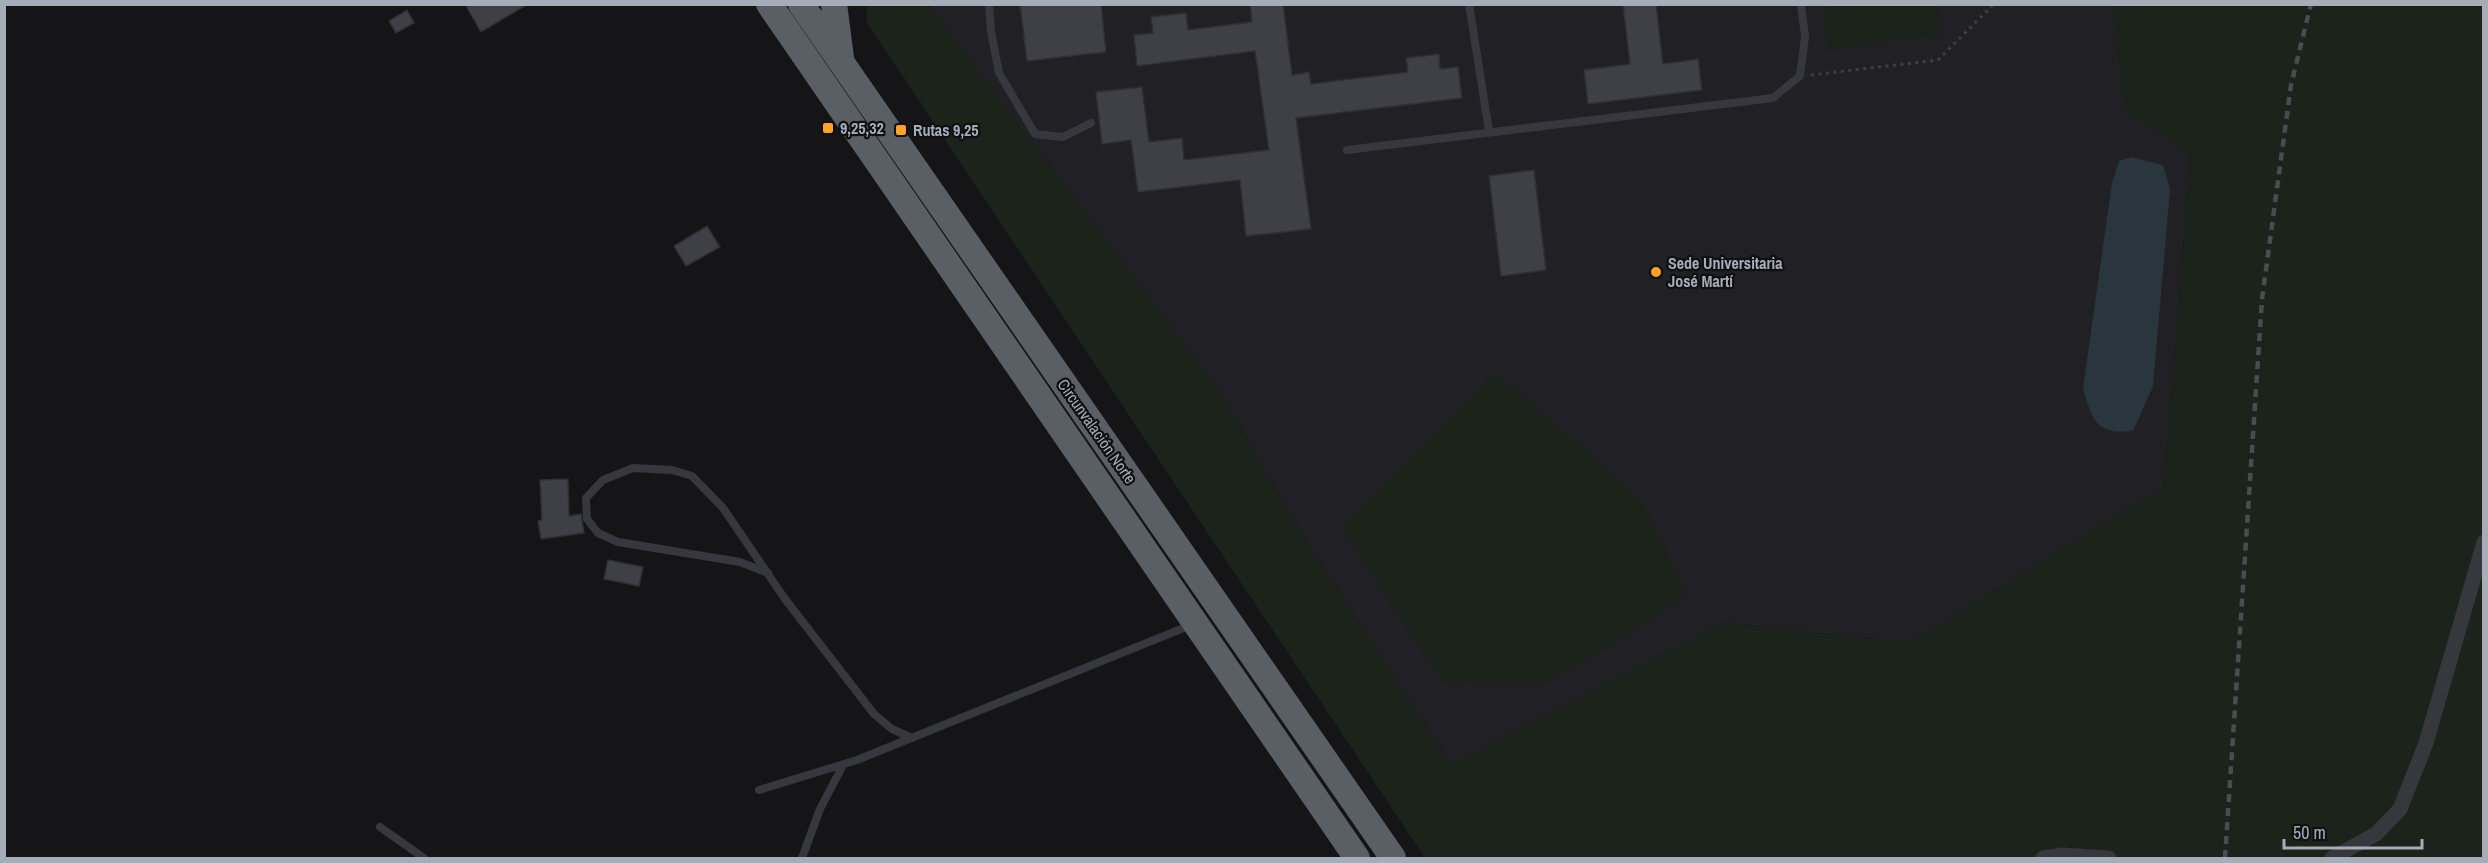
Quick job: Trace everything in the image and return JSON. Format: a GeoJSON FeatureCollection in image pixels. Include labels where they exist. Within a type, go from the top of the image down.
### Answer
{"type":"FeatureCollection","features":[{"type":"Feature","properties":{"kind":"highway","name":"Circunvalación Norte"},"geometry":{"type":"LineString","coordinates":[[769,4],[1358,858]]}},
{"type":"Feature","properties":{"kind":"highway","name":"Circunvalación Norte"},"geometry":{"type":"LineString","coordinates":[[801,4],[1393,858]]}},
{"type":"Feature","properties":{"kind":"highway"},"geometry":{"type":"LineString","coordinates":[[834,4],[842,64]]}},
{"type":"Feature","properties":{"kind":"street"},"geometry":{"type":"LineString","coordinates":[[2332,858],[2376,834],[2400,809],[2426,743],[2484,542]]}},
{"type":"Feature","properties":{"kind":"street"},"geometry":{"type":"LineString","coordinates":[[2043,858],[2062,855],[2109,858]]}},
{"type":"Feature","properties":{"kind":"lane"},"geometry":{"type":"LineString","coordinates":[[989,4],[991,31],[999,73],[1035,134],[1063,137],[1091,123]]}},
{"type":"Feature","properties":{"kind":"lane"},"geometry":{"type":"LineString","coordinates":[[1469,4],[1489,131]]}},
{"type":"Feature","properties":{"kind":"lane"},"geometry":{"type":"LineString","coordinates":[[1347,150],[1773,98],[1800,76],[1805,37],[1801,4]]}},
{"type":"Feature","properties":{"kind":"lane"},"geometry":{"type":"LineString","coordinates":[[768,573],[740,562],[618,542],[598,533],[587,519],[586,498],[603,480],[633,468],[672,470],[692,476],[723,508],[768,573],[874,714],[892,729],[912,738]]}},
{"type":"Feature","properties":{"kind":"lane"},"geometry":{"type":"LineString","coordinates":[[759,790],[843,765],[1195,623]]}},
{"type":"Feature","properties":{"kind":"lane"},"geometry":{"type":"LineString","coordinates":[[802,858],[820,809],[843,765]]}},
{"type":"Feature","properties":{"kind":"lane"},"geometry":{"type":"LineString","coordinates":[[381,827],[424,858]]}},
{"type":"Feature","properties":{"kind":"path"},"geometry":{"type":"LineString","coordinates":[[1800,76],[1938,60],[1994,4]]}},
{"type":"Feature","properties":{"kind":"shaded area"},"geometry":{"type":"Polygon","coordinates":[[[867,5],[928,5],[1220,392],[1304,539],[1451,765],[1725,623],[1910,643],[2164,487],[2191,152],[2125,110],[2113,5],[2483,5],[2483,858],[1425,858],[867,23],[867,5]]]}},
{"type":"Feature","properties":{"kind":"shaded area","name":"Sede Universitaria José Martí"},"geometry":{"type":"Polygon","coordinates":[[[928,5],[2113,5],[2125,110],[2191,152],[2164,487],[1910,643],[1725,623],[1451,765],[1304,539],[1220,392],[928,5]]]}},
{"type":"Feature","properties":{"kind":"shaded area"},"geometry":{"type":"Polygon","coordinates":[[[1841,5],[1937,5],[1941,35],[1827,50],[1823,8],[1841,5]]]}},
{"type":"Feature","properties":{"kind":"shaded area"},"geometry":{"type":"Polygon","coordinates":[[[2131,157],[2163,165],[2170,189],[2153,386],[2133,431],[2120,432],[2103,428],[2098,423],[2093,417],[2083,389],[2112,183],[2119,161],[2131,157]]]}},
{"type":"Feature","properties":{"kind":"shaded area"},"geometry":{"type":"Polygon","coordinates":[[[1495,372],[1642,501],[1687,594],[1614,644],[1544,683],[1443,682],[1342,529],[1495,372]]]}},
{"type":"Feature","properties":{"kind":"building"},"geometry":{"type":"Polygon","coordinates":[[[465,4],[528,4],[481,32],[465,4]]]}},
{"type":"Feature","properties":{"kind":"building"},"geometry":{"type":"Polygon","coordinates":[[[1020,4],[1101,4],[1106,52],[1027,61],[1020,4]]]}},
{"type":"Feature","properties":{"kind":"building"},"geometry":{"type":"Polygon","coordinates":[[[1250,4],[1283,4],[1292,75],[1309,72],[1311,84],[1408,72],[1406,58],[1439,54],[1440,69],[1458,67],[1462,98],[1296,118],[1311,229],[1246,236],[1240,180],[1138,192],[1131,140],[1102,144],[1096,92],[1142,87],[1149,142],[1182,138],[1184,160],[1269,150],[1255,51],[1137,66],[1134,35],[1153,33],[1151,17],[1186,13],[1188,30],[1252,22],[1250,4]]]}},
{"type":"Feature","properties":{"kind":"building"},"geometry":{"type":"Polygon","coordinates":[[[1623,4],[1656,4],[1663,64],[1698,59],[1702,90],[1588,104],[1584,70],[1630,64],[1623,4]]]}},
{"type":"Feature","properties":{"kind":"building"},"geometry":{"type":"Polygon","coordinates":[[[407,10],[414,23],[396,33],[389,21],[407,10]]]}},
{"type":"Feature","properties":{"kind":"building"},"geometry":{"type":"Polygon","coordinates":[[[1534,170],[1546,270],[1501,276],[1489,176],[1534,170]]]}},
{"type":"Feature","properties":{"kind":"building"},"geometry":{"type":"Polygon","coordinates":[[[707,226],[720,247],[686,266],[674,246],[707,226]]]}},
{"type":"Feature","properties":{"kind":"building"},"geometry":{"type":"Polygon","coordinates":[[[568,479],[569,516],[581,514],[584,533],[541,539],[538,521],[542,520],[540,480],[568,479]]]}},
{"type":"Feature","properties":{"kind":"building"},"geometry":{"type":"Polygon","coordinates":[[[608,560],[643,567],[639,586],[604,579],[608,560]]]}},
{"type":"Feature","properties":{"kind":"railway"},"geometry":{"type":"LineString","coordinates":[[2225,858],[2262,299],[2291,85],[2311,4]]}},
{"type":"Feature","properties":{"kind":"place","name":"9,25,32"},"geometry":{"type":"Point","coordinates":[828,128]}},
{"type":"Feature","properties":{"kind":"place","name":"Rutas 9,25"},"geometry":{"type":"Point","coordinates":[901,130]}},
{"type":"Feature","properties":{"kind":"place","name":"Sede Universitaria José Martí"},"geometry":{"type":"Point","coordinates":[1656,272]}}]}
